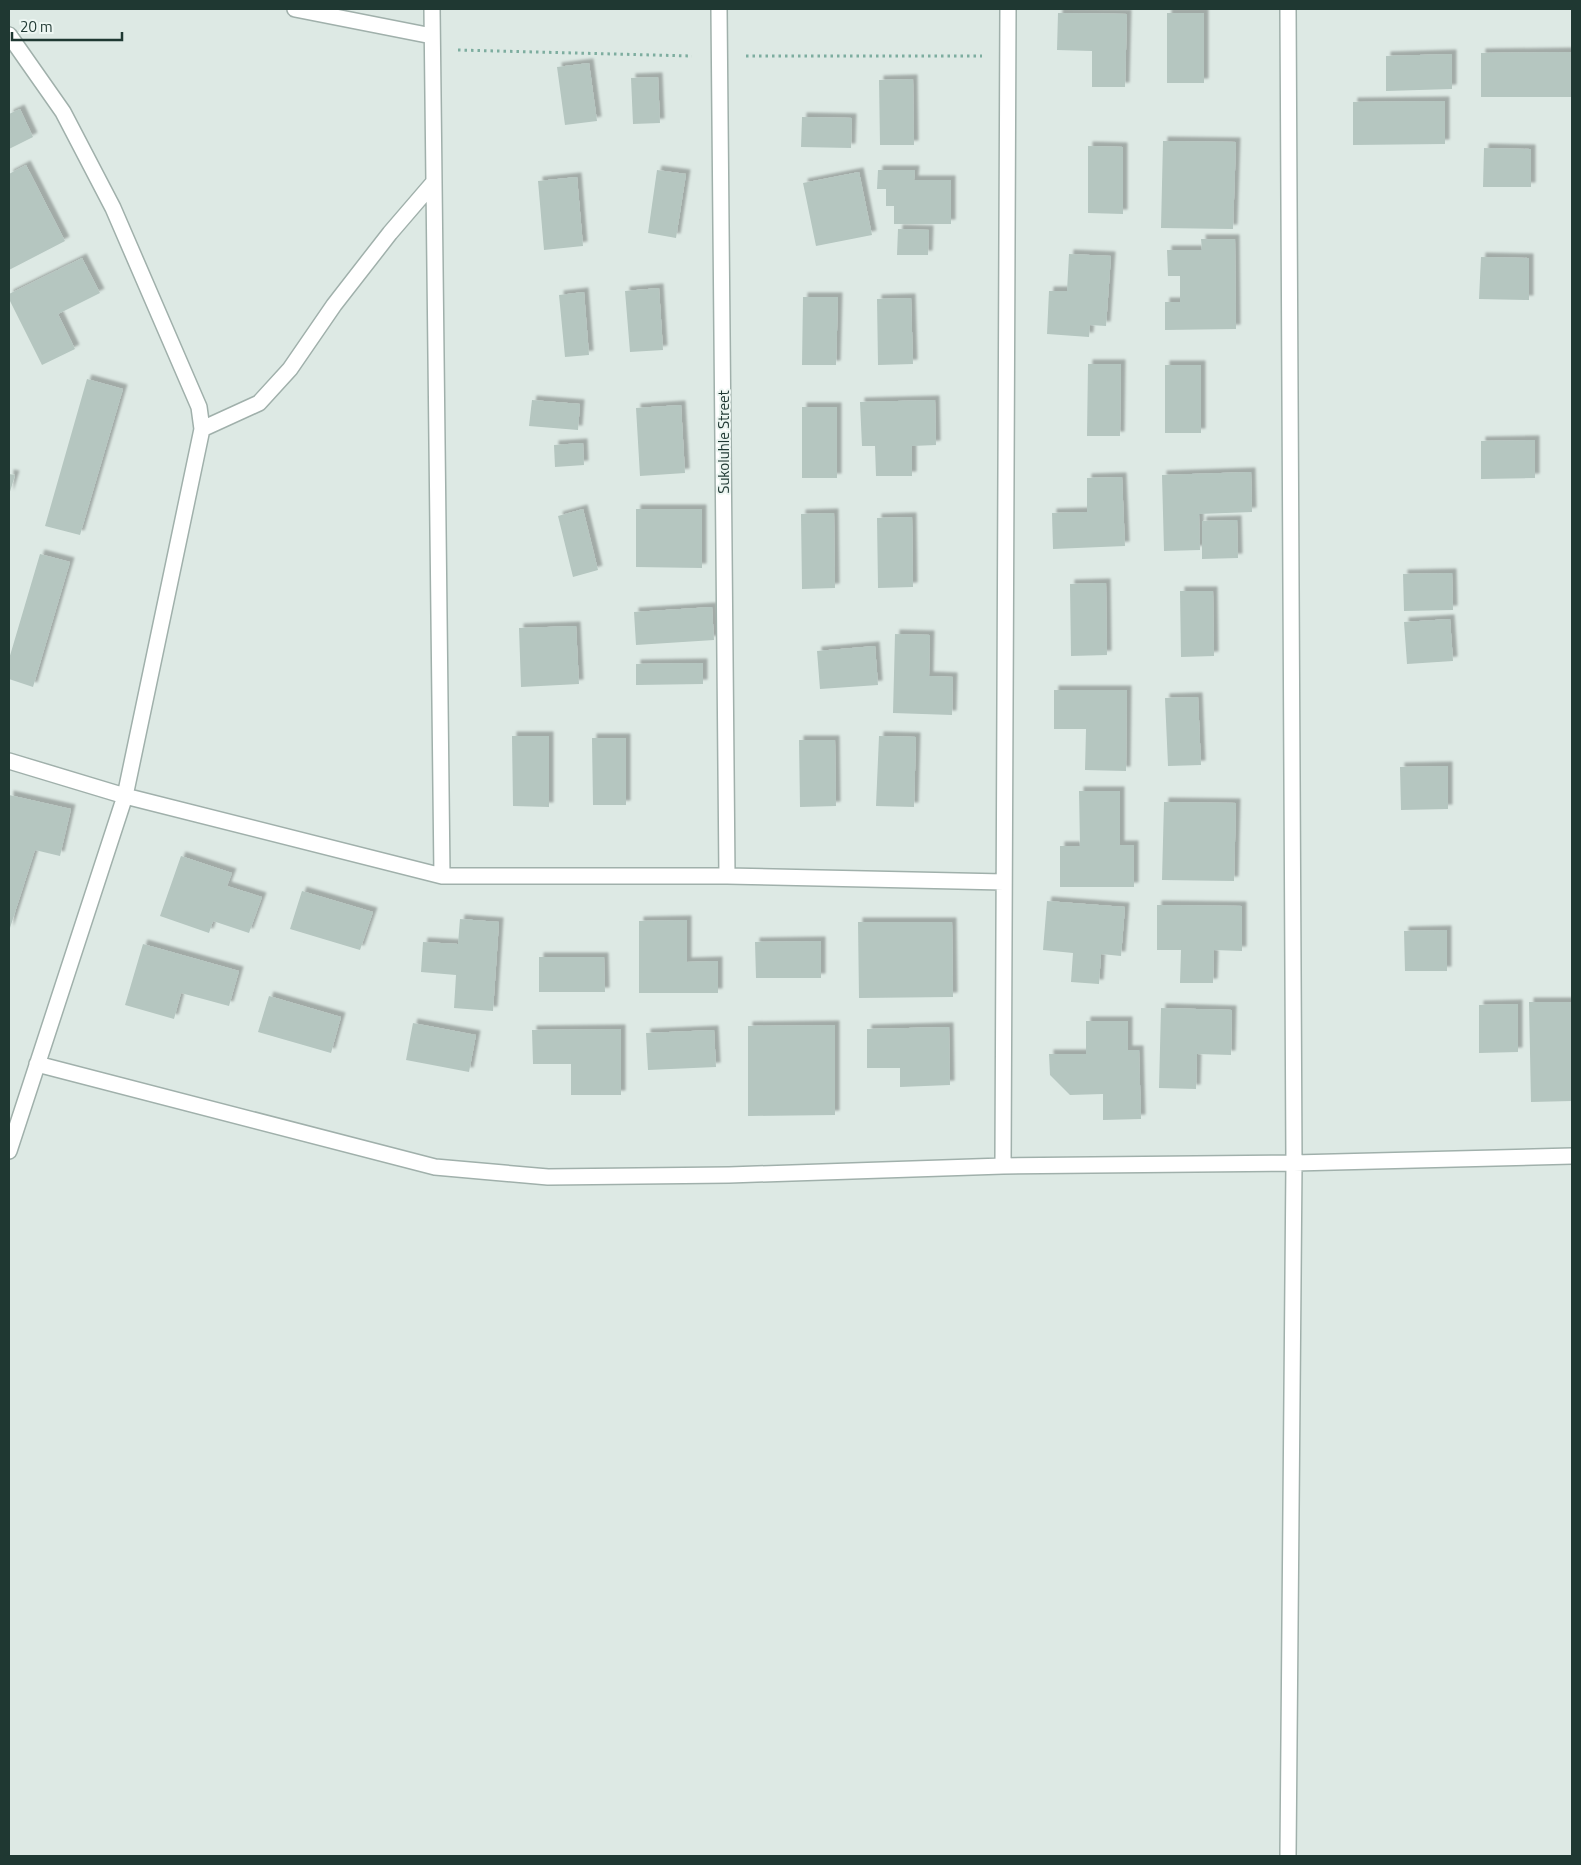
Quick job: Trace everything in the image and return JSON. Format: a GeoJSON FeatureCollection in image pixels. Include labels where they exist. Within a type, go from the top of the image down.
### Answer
{"type":"FeatureCollection","features":[{"type":"Feature","properties":{"kind":"street"},"geometry":{"type":"LineString","coordinates":[[295,9],[432,36]]}},
{"type":"Feature","properties":{"kind":"street"},"geometry":{"type":"LineString","coordinates":[[432,9],[442,876]]}},
{"type":"Feature","properties":{"kind":"street","name":"Sukoluhle Street"},"geometry":{"type":"LineString","coordinates":[[719,9],[727,876]]}},
{"type":"Feature","properties":{"kind":"street"},"geometry":{"type":"LineString","coordinates":[[1003,1166],[1008,9]]}},
{"type":"Feature","properties":{"kind":"street"},"geometry":{"type":"LineString","coordinates":[[1288,9],[1294,1163],[1288,1856]]}},
{"type":"Feature","properties":{"kind":"street"},"geometry":{"type":"LineString","coordinates":[[9,35],[63,112],[113,208],[199,407],[202,429],[125,796],[9,1151]]}},
{"type":"Feature","properties":{"kind":"street"},"geometry":{"type":"LineString","coordinates":[[202,429],[259,403],[290,369],[334,305],[390,233],[433,183]]}},
{"type":"Feature","properties":{"kind":"street"},"geometry":{"type":"LineString","coordinates":[[9,761],[125,796],[442,876],[727,876],[1004,882]]}},
{"type":"Feature","properties":{"kind":"street"},"geometry":{"type":"LineString","coordinates":[[37,1064],[435,1167],[548,1177],[729,1175],[1003,1166],[1294,1163],[1572,1156]]}},
{"type":"Feature","properties":{"kind":"building"},"geometry":{"type":"Polygon","coordinates":[[[1058,13],[1127,14],[1125,87],[1092,87],[1092,51],[1057,50],[1058,13]]]}},
{"type":"Feature","properties":{"kind":"building"},"geometry":{"type":"Polygon","coordinates":[[[1167,13],[1204,13],[1204,83],[1167,83],[1167,13]]]}},
{"type":"Feature","properties":{"kind":"building"},"geometry":{"type":"Polygon","coordinates":[[[1572,52],[1572,97],[1481,97],[1481,53],[1572,52]]]}},
{"type":"Feature","properties":{"kind":"building"},"geometry":{"type":"Polygon","coordinates":[[[1452,54],[1452,89],[1386,91],[1386,56],[1452,54]]]}},
{"type":"Feature","properties":{"kind":"building"},"geometry":{"type":"Polygon","coordinates":[[[589,63],[597,121],[565,125],[557,67],[589,63]]]}},
{"type":"Feature","properties":{"kind":"building"},"geometry":{"type":"Polygon","coordinates":[[[658,77],[660,123],[633,124],[631,78],[658,77]]]}},
{"type":"Feature","properties":{"kind":"building"},"geometry":{"type":"Polygon","coordinates":[[[913,79],[914,145],[880,145],[879,80],[913,79]]]}},
{"type":"Feature","properties":{"kind":"building"},"geometry":{"type":"Polygon","coordinates":[[[1445,101],[1445,144],[1353,145],[1353,102],[1445,101]]]}},
{"type":"Feature","properties":{"kind":"building"},"geometry":{"type":"Polygon","coordinates":[[[20,109],[33,137],[9,149],[9,114],[20,109]]]}},
{"type":"Feature","properties":{"kind":"building"},"geometry":{"type":"Polygon","coordinates":[[[802,117],[852,118],[851,148],[801,147],[802,117]]]}},
{"type":"Feature","properties":{"kind":"building"},"geometry":{"type":"Polygon","coordinates":[[[1163,141],[1236,142],[1233,229],[1161,228],[1163,141]]]}},
{"type":"Feature","properties":{"kind":"building"},"geometry":{"type":"Polygon","coordinates":[[[1088,146],[1123,147],[1123,214],[1088,213],[1088,146]]]}},
{"type":"Feature","properties":{"kind":"building"},"geometry":{"type":"Polygon","coordinates":[[[1484,148],[1531,149],[1531,187],[1483,187],[1484,148]]]}},
{"type":"Feature","properties":{"kind":"building"},"geometry":{"type":"Polygon","coordinates":[[[26,165],[65,241],[9,270],[9,174],[26,165]]]}},
{"type":"Feature","properties":{"kind":"building"},"geometry":{"type":"Polygon","coordinates":[[[657,170],[686,174],[676,238],[648,233],[657,170]]]}},
{"type":"Feature","properties":{"kind":"building"},"geometry":{"type":"Polygon","coordinates":[[[878,170],[915,170],[914,180],[951,180],[951,224],[894,224],[894,206],[886,206],[886,189],[877,189],[878,170]]]}},
{"type":"Feature","properties":{"kind":"building"},"geometry":{"type":"Polygon","coordinates":[[[859,172],[872,235],[816,246],[803,183],[859,172]]]}},
{"type":"Feature","properties":{"kind":"building"},"geometry":{"type":"Polygon","coordinates":[[[577,177],[583,246],[544,250],[538,181],[577,177]]]}},
{"type":"Feature","properties":{"kind":"building"},"geometry":{"type":"Polygon","coordinates":[[[898,229],[929,230],[928,255],[897,255],[898,229]]]}},
{"type":"Feature","properties":{"kind":"building"},"geometry":{"type":"Polygon","coordinates":[[[1201,239],[1235,239],[1236,329],[1165,330],[1165,302],[1180,302],[1180,276],[1168,276],[1167,250],[1202,250],[1201,239]]]}},
{"type":"Feature","properties":{"kind":"building"},"geometry":{"type":"Polygon","coordinates":[[[1069,254],[1111,256],[1106,326],[1090,325],[1089,337],[1047,334],[1049,291],[1067,291],[1069,254]]]}},
{"type":"Feature","properties":{"kind":"building"},"geometry":{"type":"Polygon","coordinates":[[[1481,257],[1529,258],[1529,300],[1479,299],[1481,257]]]}},
{"type":"Feature","properties":{"kind":"building"},"geometry":{"type":"Polygon","coordinates":[[[82,258],[100,293],[58,314],[75,349],[42,365],[9,299],[9,294],[82,258]]]}},
{"type":"Feature","properties":{"kind":"building"},"geometry":{"type":"Polygon","coordinates":[[[659,288],[663,350],[630,352],[625,291],[659,288]]]}},
{"type":"Feature","properties":{"kind":"building"},"geometry":{"type":"Polygon","coordinates":[[[584,292],[589,355],[565,357],[559,295],[584,292]]]}},
{"type":"Feature","properties":{"kind":"building"},"geometry":{"type":"Polygon","coordinates":[[[803,297],[838,297],[836,365],[802,365],[803,297]]]}},
{"type":"Feature","properties":{"kind":"building"},"geometry":{"type":"Polygon","coordinates":[[[911,298],[913,364],[878,365],[877,299],[911,298]]]}},
{"type":"Feature","properties":{"kind":"building"},"geometry":{"type":"Polygon","coordinates":[[[1088,364],[1121,364],[1120,436],[1087,436],[1088,364]]]}},
{"type":"Feature","properties":{"kind":"building"},"geometry":{"type":"Polygon","coordinates":[[[1165,365],[1201,365],[1201,433],[1165,433],[1165,365]]]}},
{"type":"Feature","properties":{"kind":"building"},"geometry":{"type":"Polygon","coordinates":[[[87,379],[123,389],[80,535],[45,526],[87,379]]]}},
{"type":"Feature","properties":{"kind":"building"},"geometry":{"type":"Polygon","coordinates":[[[532,400],[580,404],[578,430],[529,426],[532,400]]]}},
{"type":"Feature","properties":{"kind":"building"},"geometry":{"type":"Polygon","coordinates":[[[935,400],[936,445],[912,446],[912,476],[876,476],[875,446],[862,446],[860,402],[935,400]]]}},
{"type":"Feature","properties":{"kind":"building"},"geometry":{"type":"Polygon","coordinates":[[[681,405],[685,473],[640,476],[636,408],[681,405]]]}},
{"type":"Feature","properties":{"kind":"building"},"geometry":{"type":"Polygon","coordinates":[[[802,407],[837,407],[837,478],[802,478],[802,407]]]}},
{"type":"Feature","properties":{"kind":"building"},"geometry":{"type":"Polygon","coordinates":[[[1535,440],[1535,478],[1481,479],[1481,441],[1535,440]]]}},
{"type":"Feature","properties":{"kind":"building"},"geometry":{"type":"Polygon","coordinates":[[[583,443],[584,465],[555,467],[554,445],[583,443]]]}},
{"type":"Feature","properties":{"kind":"building"},"geometry":{"type":"Polygon","coordinates":[[[1251,472],[1252,512],[1199,514],[1200,550],[1164,551],[1162,475],[1251,472]]]}},
{"type":"Feature","properties":{"kind":"building"},"geometry":{"type":"Polygon","coordinates":[[[9,474],[15,475],[9,495],[9,474]]]}},
{"type":"Feature","properties":{"kind":"building"},"geometry":{"type":"Polygon","coordinates":[[[1122,477],[1125,546],[1053,549],[1052,513],[1087,512],[1087,478],[1122,477]]]}},
{"type":"Feature","properties":{"kind":"building"},"geometry":{"type":"Polygon","coordinates":[[[583,509],[598,570],[573,577],[558,516],[583,509]]]}},
{"type":"Feature","properties":{"kind":"building"},"geometry":{"type":"Polygon","coordinates":[[[636,509],[702,509],[702,568],[636,567],[636,509]]]}},
{"type":"Feature","properties":{"kind":"building"},"geometry":{"type":"Polygon","coordinates":[[[834,513],[835,588],[802,589],[801,514],[834,513]]]}},
{"type":"Feature","properties":{"kind":"building"},"geometry":{"type":"Polygon","coordinates":[[[912,517],[913,587],[878,588],[877,518],[912,517]]]}},
{"type":"Feature","properties":{"kind":"building"},"geometry":{"type":"Polygon","coordinates":[[[1237,520],[1238,558],[1202,559],[1202,521],[1237,520]]]}},
{"type":"Feature","properties":{"kind":"building"},"geometry":{"type":"Polygon","coordinates":[[[40,554],[70,562],[33,687],[9,679],[9,659],[40,554]]]}},
{"type":"Feature","properties":{"kind":"building"},"geometry":{"type":"Polygon","coordinates":[[[1452,573],[1453,610],[1404,611],[1403,574],[1452,573]]]}},
{"type":"Feature","properties":{"kind":"building"},"geometry":{"type":"Polygon","coordinates":[[[1106,583],[1107,655],[1071,656],[1070,584],[1106,583]]]}},
{"type":"Feature","properties":{"kind":"building"},"geometry":{"type":"Polygon","coordinates":[[[1180,591],[1213,591],[1214,656],[1181,657],[1180,591]]]}},
{"type":"Feature","properties":{"kind":"building"},"geometry":{"type":"Polygon","coordinates":[[[712,607],[714,640],[636,645],[634,612],[712,607]]]}},
{"type":"Feature","properties":{"kind":"building"},"geometry":{"type":"Polygon","coordinates":[[[1450,619],[1453,661],[1407,664],[1404,622],[1450,619]]]}},
{"type":"Feature","properties":{"kind":"building"},"geometry":{"type":"Polygon","coordinates":[[[576,626],[579,684],[521,687],[519,628],[576,626]]]}},
{"type":"Feature","properties":{"kind":"building"},"geometry":{"type":"Polygon","coordinates":[[[895,634],[930,635],[929,676],[953,677],[952,715],[893,713],[895,634]]]}},
{"type":"Feature","properties":{"kind":"building"},"geometry":{"type":"Polygon","coordinates":[[[875,646],[878,685],[820,689],[817,651],[875,646]]]}},
{"type":"Feature","properties":{"kind":"building"},"geometry":{"type":"Polygon","coordinates":[[[703,663],[703,684],[636,685],[636,664],[703,663]]]}},
{"type":"Feature","properties":{"kind":"building"},"geometry":{"type":"Polygon","coordinates":[[[1054,690],[1127,690],[1126,771],[1085,770],[1086,729],[1054,729],[1054,690]]]}},
{"type":"Feature","properties":{"kind":"building"},"geometry":{"type":"Polygon","coordinates":[[[1198,697],[1201,765],[1168,766],[1165,698],[1198,697]]]}},
{"type":"Feature","properties":{"kind":"building"},"geometry":{"type":"Polygon","coordinates":[[[512,736],[549,736],[549,807],[513,806],[512,736]]]}},
{"type":"Feature","properties":{"kind":"building"},"geometry":{"type":"Polygon","coordinates":[[[879,736],[916,737],[914,807],[876,806],[879,736]]]}},
{"type":"Feature","properties":{"kind":"building"},"geometry":{"type":"Polygon","coordinates":[[[592,738],[626,738],[626,805],[593,805],[592,738]]]}},
{"type":"Feature","properties":{"kind":"building"},"geometry":{"type":"Polygon","coordinates":[[[799,740],[835,740],[836,806],[800,807],[799,740]]]}},
{"type":"Feature","properties":{"kind":"building"},"geometry":{"type":"Polygon","coordinates":[[[1448,766],[1448,809],[1401,810],[1400,767],[1448,766]]]}},
{"type":"Feature","properties":{"kind":"building"},"geometry":{"type":"Polygon","coordinates":[[[1079,791],[1120,791],[1120,845],[1134,845],[1134,887],[1060,887],[1060,846],[1080,846],[1079,791]]]}},
{"type":"Feature","properties":{"kind":"building"},"geometry":{"type":"Polygon","coordinates":[[[9,795],[71,809],[60,856],[35,850],[9,931],[9,795]]]}},
{"type":"Feature","properties":{"kind":"building"},"geometry":{"type":"Polygon","coordinates":[[[1164,802],[1236,803],[1234,881],[1162,880],[1164,802]]]}},
{"type":"Feature","properties":{"kind":"building"},"geometry":{"type":"Polygon","coordinates":[[[181,856],[232,873],[227,886],[262,897],[249,933],[213,921],[209,933],[160,916],[181,856]]]}},
{"type":"Feature","properties":{"kind":"building"},"geometry":{"type":"Polygon","coordinates":[[[302,891],[373,912],[360,950],[290,929],[302,891]]]}},
{"type":"Feature","properties":{"kind":"building"},"geometry":{"type":"Polygon","coordinates":[[[1047,901],[1125,907],[1121,956],[1101,954],[1099,984],[1071,982],[1073,953],[1043,950],[1047,901]]]}},
{"type":"Feature","properties":{"kind":"building"},"geometry":{"type":"Polygon","coordinates":[[[1157,905],[1242,906],[1242,951],[1214,950],[1213,983],[1180,983],[1181,950],[1157,950],[1157,905]]]}},
{"type":"Feature","properties":{"kind":"building"},"geometry":{"type":"Polygon","coordinates":[[[460,919],[499,922],[493,1011],[454,1008],[456,975],[421,972],[423,942],[458,944],[460,919]]]}},
{"type":"Feature","properties":{"kind":"building"},"geometry":{"type":"Polygon","coordinates":[[[687,920],[687,962],[718,961],[718,993],[639,993],[639,921],[687,920]]]}},
{"type":"Feature","properties":{"kind":"building"},"geometry":{"type":"Polygon","coordinates":[[[858,922],[952,922],[953,997],[859,998],[858,922]]]}},
{"type":"Feature","properties":{"kind":"building"},"geometry":{"type":"Polygon","coordinates":[[[1447,930],[1447,971],[1405,971],[1404,931],[1447,930]]]}},
{"type":"Feature","properties":{"kind":"building"},"geometry":{"type":"Polygon","coordinates":[[[821,941],[821,978],[756,978],[755,942],[821,941]]]}},
{"type":"Feature","properties":{"kind":"building"},"geometry":{"type":"Polygon","coordinates":[[[143,944],[239,971],[229,1006],[181,993],[174,1019],[125,1005],[143,944]]]}},
{"type":"Feature","properties":{"kind":"building"},"geometry":{"type":"Polygon","coordinates":[[[539,957],[604,957],[605,992],[539,992],[539,957]]]}},
{"type":"Feature","properties":{"kind":"building"},"geometry":{"type":"Polygon","coordinates":[[[269,996],[341,1017],[331,1053],[258,1032],[269,996]]]}},
{"type":"Feature","properties":{"kind":"building"},"geometry":{"type":"Polygon","coordinates":[[[1529,1002],[1572,1002],[1572,1101],[1531,1102],[1529,1002]]]}},
{"type":"Feature","properties":{"kind":"building"},"geometry":{"type":"Polygon","coordinates":[[[1518,1004],[1518,1052],[1479,1053],[1479,1005],[1518,1004]]]}},
{"type":"Feature","properties":{"kind":"building"},"geometry":{"type":"Polygon","coordinates":[[[1161,1008],[1232,1010],[1231,1055],[1197,1054],[1196,1089],[1159,1088],[1161,1008]]]}},
{"type":"Feature","properties":{"kind":"building"},"geometry":{"type":"Polygon","coordinates":[[[1086,1021],[1128,1021],[1128,1050],[1139,1050],[1141,1119],[1103,1120],[1103,1094],[1070,1095],[1050,1075],[1049,1054],[1086,1054],[1086,1021]]]}},
{"type":"Feature","properties":{"kind":"building"},"geometry":{"type":"Polygon","coordinates":[[[413,1023],[476,1035],[469,1072],[406,1060],[413,1023]]]}},
{"type":"Feature","properties":{"kind":"building"},"geometry":{"type":"Polygon","coordinates":[[[835,1025],[835,1115],[748,1116],[748,1026],[835,1025]]]}},
{"type":"Feature","properties":{"kind":"building"},"geometry":{"type":"Polygon","coordinates":[[[949,1027],[950,1085],[900,1087],[900,1068],[867,1068],[867,1029],[949,1027]]]}},
{"type":"Feature","properties":{"kind":"building"},"geometry":{"type":"Polygon","coordinates":[[[621,1029],[621,1095],[571,1095],[571,1064],[533,1064],[532,1030],[621,1029]]]}},
{"type":"Feature","properties":{"kind":"building"},"geometry":{"type":"Polygon","coordinates":[[[714,1030],[716,1067],[648,1070],[646,1033],[714,1030]]]}}]}
